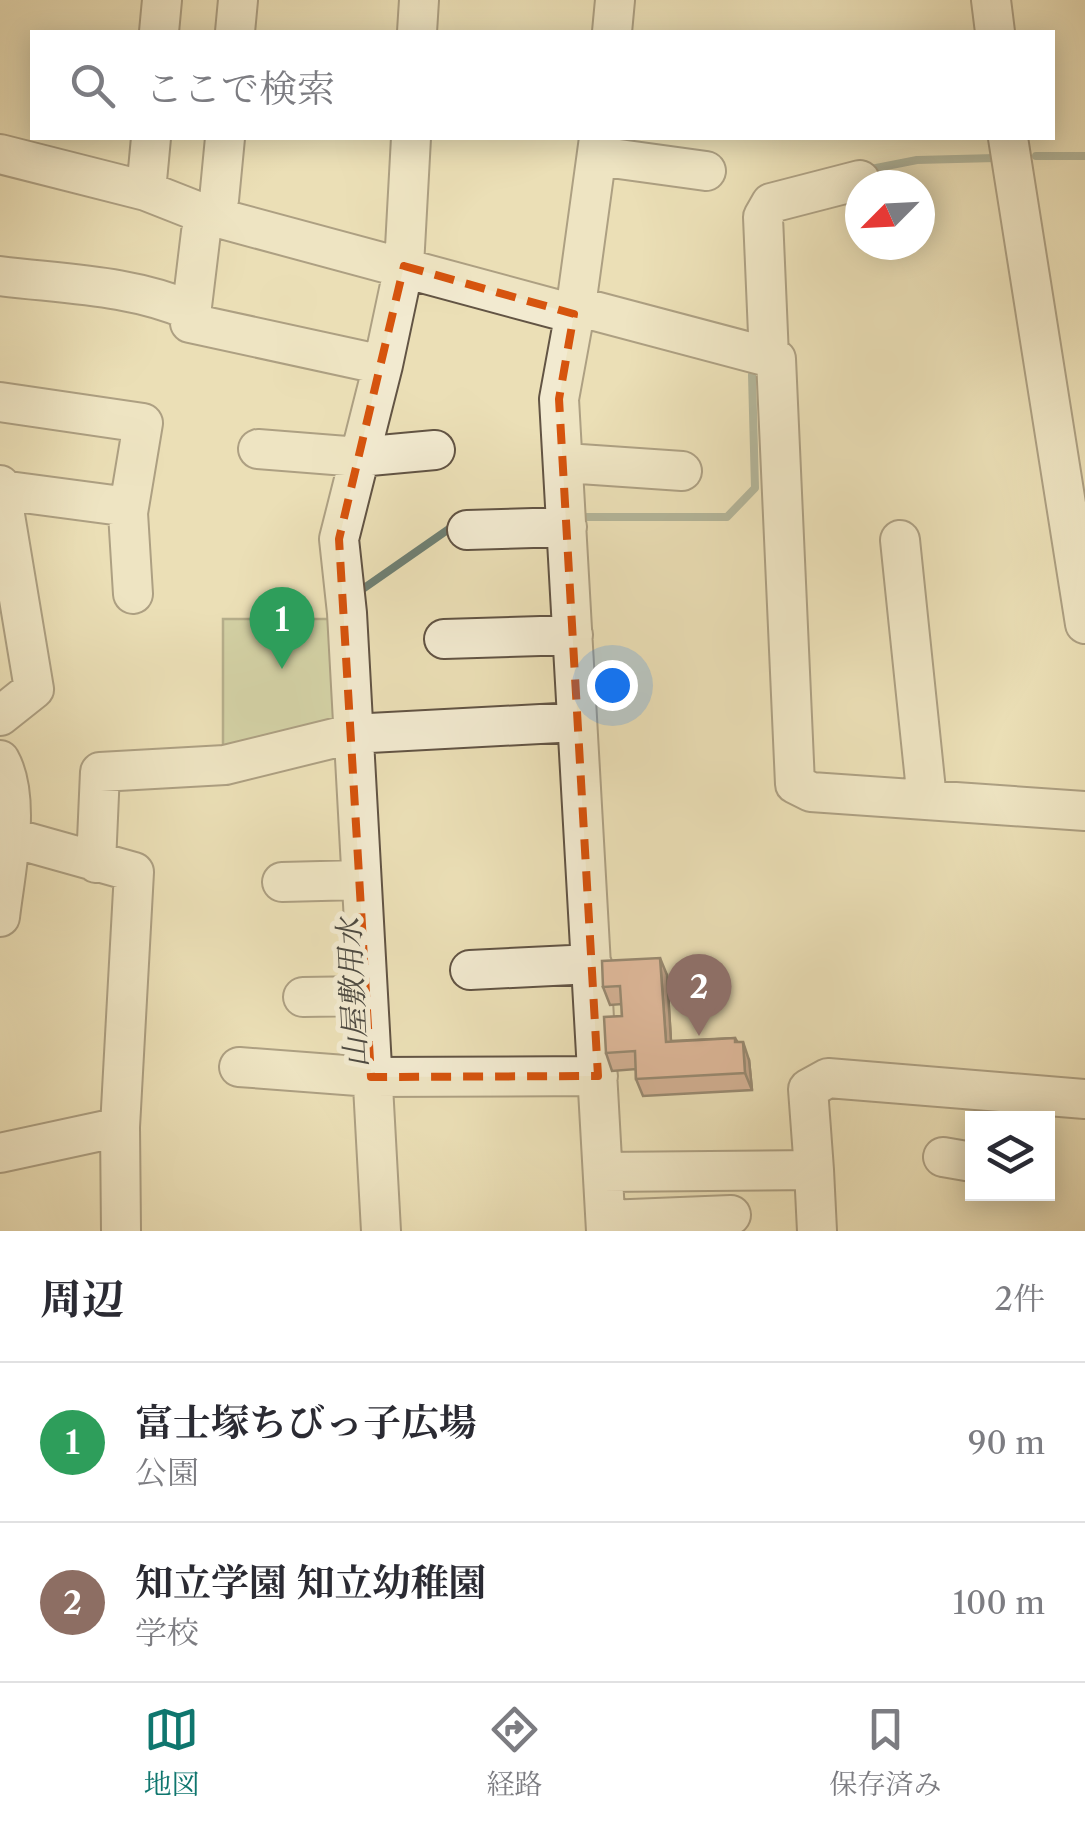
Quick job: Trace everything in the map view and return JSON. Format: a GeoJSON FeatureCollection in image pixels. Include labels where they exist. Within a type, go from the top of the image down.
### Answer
{"type":"FeatureCollection","features":[{"type":"Feature","properties":{"kind":"street"},"geometry":{"type":"LineString","coordinates":[[159,30],[162,0]]}},
{"type":"Feature","properties":{"kind":"street"},"geometry":{"type":"LineString","coordinates":[[234,30],[238,0]]}},
{"type":"Feature","properties":{"kind":"street"},"geometry":{"type":"LineString","coordinates":[[417,30],[419,0]]}},
{"type":"Feature","properties":{"kind":"street"},"geometry":{"type":"LineString","coordinates":[[612,30],[615,0]]}},
{"type":"Feature","properties":{"kind":"street"},"geometry":{"type":"LineString","coordinates":[[991,0],[995,30]]}},
{"type":"Feature","properties":{"kind":"street"},"geometry":{"type":"LineString","coordinates":[[146,192],[151,140]]}},
{"type":"Feature","properties":{"kind":"street"},"geometry":{"type":"LineString","coordinates":[[224,140],[218,200],[201,232],[190,323],[383,366]]}},
{"type":"Feature","properties":{"kind":"street"},"geometry":{"type":"LineString","coordinates":[[381,1231],[339,539],[404,266],[411,140]]}},
{"type":"Feature","properties":{"kind":"street"},"geometry":{"type":"LineString","coordinates":[[1008,140],[1016,201],[1068,396],[1085,624]]}},
{"type":"Feature","properties":{"kind":"street"},"geometry":{"type":"LineString","coordinates":[[706,172],[598,147],[559,399],[606,1226],[731,1215]]}},
{"type":"Feature","properties":{"kind":"street"},"geometry":{"type":"LineString","coordinates":[[0,154],[146,192],[207,215],[776,359],[795,784],[811,792],[1085,812]]}},
{"type":"Feature","properties":{"kind":"street"},"geometry":{"type":"LineString","coordinates":[[769,357],[763,217],[770,203],[845,184]]}},
{"type":"Feature","properties":{"kind":"street"},"geometry":{"type":"LineString","coordinates":[[0,276],[130,292],[164,299],[191,311]]}},
{"type":"Feature","properties":{"kind":"street"},"geometry":{"type":"LineString","coordinates":[[0,402],[143,424],[129,508],[133,594]]}},
{"type":"Feature","properties":{"kind":"street"},"geometry":{"type":"LineString","coordinates":[[258,449],[359,457],[435,450]]}},
{"type":"Feature","properties":{"kind":"street"},"geometry":{"type":"LineString","coordinates":[[564,469],[580,464],[682,471]]}},
{"type":"Feature","properties":{"kind":"street"},"geometry":{"type":"LineString","coordinates":[[0,716],[34,689],[8,585],[0,488],[129,508]]}},
{"type":"Feature","properties":{"kind":"street"},"geometry":{"type":"LineString","coordinates":[[467,530],[568,527]]}},
{"type":"Feature","properties":{"kind":"street"},"geometry":{"type":"LineString","coordinates":[[900,540],[926,800]]}},
{"type":"Feature","properties":{"kind":"street"},"geometry":{"type":"LineString","coordinates":[[444,639],[572,635]]}},
{"type":"Feature","properties":{"kind":"street"},"geometry":{"type":"LineString","coordinates":[[96,863],[100,772],[225,765],[351,734],[577,722]]}},
{"type":"Feature","properties":{"kind":"street"},"geometry":{"type":"LineString","coordinates":[[0,760],[8,775],[0,917]]}},
{"type":"Feature","properties":{"kind":"street"},"geometry":{"type":"LineString","coordinates":[[5,838],[134,872],[120,1127],[122,1231]]}},
{"type":"Feature","properties":{"kind":"street"},"geometry":{"type":"LineString","coordinates":[[282,882],[360,880]]}},
{"type":"Feature","properties":{"kind":"street"},"geometry":{"type":"LineString","coordinates":[[470,970],[592,964]]}},
{"type":"Feature","properties":{"kind":"street"},"geometry":{"type":"LineString","coordinates":[[303,997],[366,996]]}},
{"type":"Feature","properties":{"kind":"street"},"geometry":{"type":"LineString","coordinates":[[239,1067],[371,1076],[598,1076]]}},
{"type":"Feature","properties":{"kind":"street"},"geometry":{"type":"LineString","coordinates":[[817,1231],[808,1089],[819,1080],[828,1078],[1021,1106],[1085,1099]]}},
{"type":"Feature","properties":{"kind":"street"},"geometry":{"type":"LineString","coordinates":[[0,1153],[120,1127]]}},
{"type":"Feature","properties":{"kind":"street"},"geometry":{"type":"LineString","coordinates":[[603,1172],[814,1170]]}},
{"type":"Feature","properties":{"kind":"highlighted area"},"geometry":{"type":"Polygon","coordinates":[[[404,266],[574,314],[559,399],[598,1076],[371,1077],[339,539],[404,266]]]}},
{"type":"Feature","properties":{"kind":"green space"},"geometry":{"type":"Polygon","coordinates":[[[223,619],[339,619],[344,718],[223,754],[223,619]]]}},
{"type":"Feature","properties":{"kind":"building"},"geometry":{"type":"Polygon","coordinates":[[[660,958],[666,1042],[735,1038],[735,1042],[743,1042],[745,1073],[636,1079],[635,1051],[606,1053],[604,1017],[622,1016],[620,986],[603,987],[602,961],[660,958]]]}},
{"type":"Feature","properties":{"kind":"waterway","name":"山屋敷用水"},"geometry":{"type":"LineString","coordinates":[[1036,156],[1085,156]]}},
{"type":"Feature","properties":{"kind":"waterway","name":"山屋敷用水"},"geometry":{"type":"LineString","coordinates":[[866,170],[917,160],[996,158]]}},
{"type":"Feature","properties":{"kind":"waterway","name":"山屋敷用水"},"geometry":{"type":"LineString","coordinates":[[584,517],[727,517],[755,488],[752,375]]}},
{"type":"Feature","properties":{"kind":"waterway","name":"山屋敷用水"},"geometry":{"type":"LineString","coordinates":[[357,593],[456,524]]}},
{"type":"Feature","properties":{"kind":"place","name":"富士塚ちびっ子広場"},"geometry":{"type":"Point","coordinates":[282,669]}},
{"type":"Feature","properties":{"kind":"place","name":"知立学園 知立幼稚園"},"geometry":{"type":"Point","coordinates":[699,1036]}}]}
